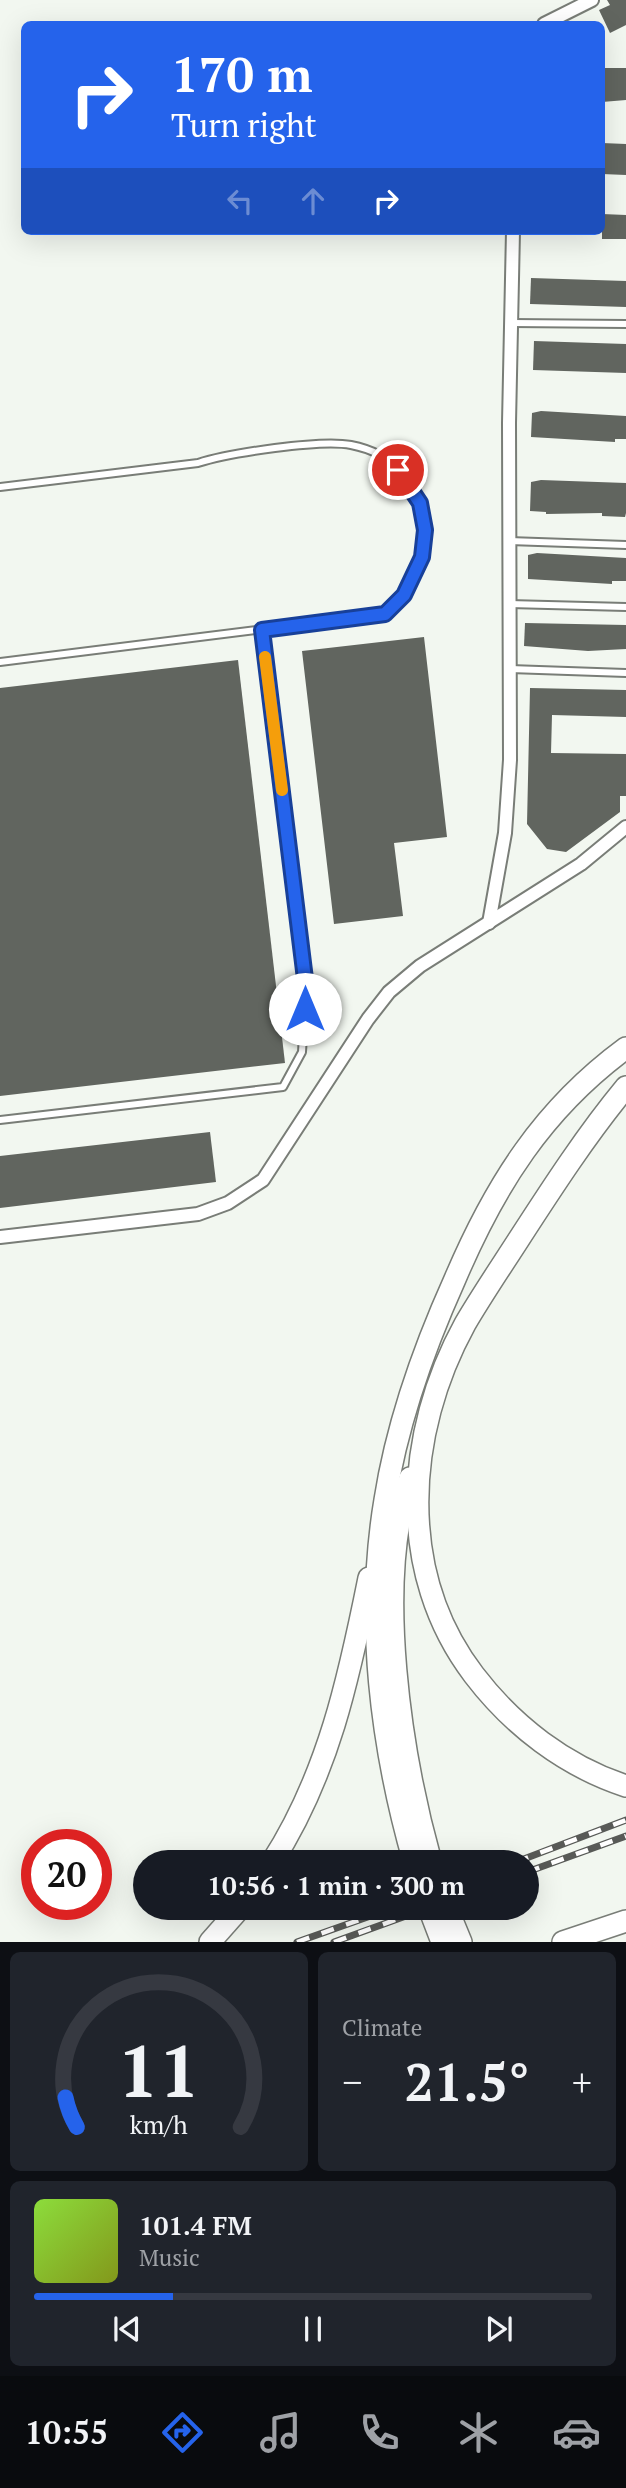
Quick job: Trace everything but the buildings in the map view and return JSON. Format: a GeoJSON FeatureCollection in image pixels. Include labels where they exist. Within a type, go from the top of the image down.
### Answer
{"type":"FeatureCollection","features":[{"type":"Feature","properties":{"kind":"highway"},"geometry":{"type":"LineString","coordinates":[[278,1850],[306,1799],[341,1709],[399,1433],[426,1348],[464,1256],[504,1177],[561,1106],[626,1048]]}},
{"type":"Feature","properties":{"kind":"highway"},"geometry":{"type":"LineString","coordinates":[[428,1850],[403,1736],[395,1643],[401,1506],[443,1376],[465,1325],[543,1201],[626,1087]]}},
{"type":"Feature","properties":{"kind":"highway"},"geometry":{"type":"LineString","coordinates":[[422,1444],[416,1500],[421,1547],[438,1610],[456,1649],[482,1686],[533,1737],[575,1764],[626,1786]]}},
{"type":"Feature","properties":{"kind":"highway"},"geometry":{"type":"LineString","coordinates":[[384,1503],[378,1596],[381,1691],[394,1783],[411,1850]]}},
{"type":"Feature","properties":{"kind":"highway"},"geometry":{"type":"LineString","coordinates":[[210,1942],[229,1920]]}},
{"type":"Feature","properties":{"kind":"highway"},"geometry":{"type":"LineString","coordinates":[[440,1920],[442,1942]]}},
{"type":"Feature","properties":{"kind":"highway"},"geometry":{"type":"LineString","coordinates":[[445,1920],[461,1942]]}},
{"type":"Feature","properties":{"kind":"highway"},"geometry":{"type":"LineString","coordinates":[[563,1942],[626,1921]]}},
{"type":"Feature","properties":{"kind":"street"},"geometry":{"type":"LineString","coordinates":[[550,21],[592,0]]}},
{"type":"Feature","properties":{"kind":"street"},"geometry":{"type":"LineString","coordinates":[[489,923],[505,834],[510,760],[509,541],[513,235]]}},
{"type":"Feature","properties":{"kind":"street"},"geometry":{"type":"LineString","coordinates":[[0,1237],[183,1217],[213,1209],[240,1196],[263,1180],[368,1019],[389,992],[420,966],[581,864],[626,827]]}},
{"type":"Feature","properties":{"kind":"lane"},"geometry":{"type":"LineString","coordinates":[[511,323],[626,324]]}},
{"type":"Feature","properties":{"kind":"lane"},"geometry":{"type":"LineString","coordinates":[[0,487],[198,463],[224,454],[341,443],[365,449],[387,461],[414,491],[424,516],[422,557],[404,595],[385,614],[0,662]]}},
{"type":"Feature","properties":{"kind":"lane"},"geometry":{"type":"LineString","coordinates":[[509,541],[626,545]]}},
{"type":"Feature","properties":{"kind":"lane"},"geometry":{"type":"LineString","coordinates":[[509,604],[626,607]]}},
{"type":"Feature","properties":{"kind":"lane"},"geometry":{"type":"LineString","coordinates":[[0,1120],[283,1087],[302,1052],[306,987],[262,630]]}},
{"type":"Feature","properties":{"kind":"lane"},"geometry":{"type":"LineString","coordinates":[[510,669],[626,673]]}},
{"type":"Feature","properties":{"kind":"railway"},"geometry":{"type":"LineString","coordinates":[[539,1853],[626,1820]]}},
{"type":"Feature","properties":{"kind":"railway"},"geometry":{"type":"LineString","coordinates":[[539,1868],[626,1836]]}},
{"type":"Feature","properties":{"kind":"railway"},"geometry":{"type":"LineString","coordinates":[[297,1942],[359,1920]]}},
{"type":"Feature","properties":{"kind":"railway"},"geometry":{"type":"LineString","coordinates":[[334,1942],[395,1920]]}},
{"type":"Feature","properties":{"kind":"slow traffic"},"geometry":{"type":"LineString","coordinates":[[265,657],[282,790]]}},
{"type":"Feature","properties":{"kind":"route"},"geometry":{"type":"LineString","coordinates":[[305,1009],[306,987],[262,630],[385,614],[396,605],[418,570],[425,530],[420,503],[398,470]]}}]}
